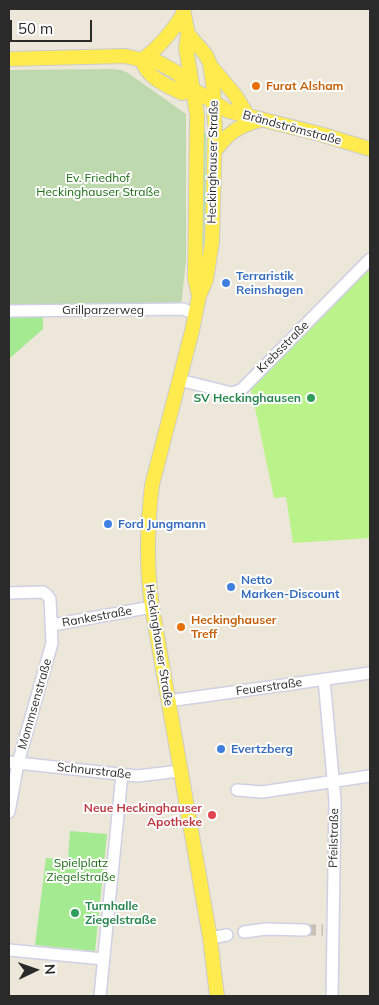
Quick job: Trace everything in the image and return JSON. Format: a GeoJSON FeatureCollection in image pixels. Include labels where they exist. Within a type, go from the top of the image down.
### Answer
{"type":"FeatureCollection","features":[{"type":"Feature","properties":{"kind":"main road","name":"Heckinghauser Straße"},"geometry":{"type":"LineString","coordinates":[[184,11],[188,34],[186,48],[197,115],[195,279],[199,296]]}},
{"type":"Feature","properties":{"kind":"main road"},"geometry":{"type":"LineString","coordinates":[[142,60],[160,46],[172,33],[184,11]]}},
{"type":"Feature","properties":{"kind":"main road","name":"Heckinghauser Straße"},"geometry":{"type":"LineString","coordinates":[[188,34],[206,55],[210,64],[215,104],[212,242],[206,280],[199,296],[152,485],[147,556],[152,607],[210,938],[218,996]]}},
{"type":"Feature","properties":{"kind":"main road"},"geometry":{"type":"LineString","coordinates":[[9,59],[125,56],[142,60]]}},
{"type":"Feature","properties":{"kind":"main road"},"geometry":{"type":"LineString","coordinates":[[142,60],[145,70],[163,83],[182,93],[194,90]]}},
{"type":"Feature","properties":{"kind":"main road"},"geometry":{"type":"LineString","coordinates":[[210,64],[255,118],[224,139],[214,152]]}},
{"type":"Feature","properties":{"kind":"main road","name":"Brändströmstraße"},"geometry":{"type":"LineString","coordinates":[[194,90],[228,111],[320,134],[370,149]]}},
{"type":"Feature","properties":{"kind":"street","name":"Krebsstraße"},"geometry":{"type":"LineString","coordinates":[[179,380],[232,393],[241,390],[370,259]]}},
{"type":"Feature","properties":{"kind":"street","name":"Grillparzerweg"},"geometry":{"type":"LineString","coordinates":[[9,311],[182,309],[196,314]]}},
{"type":"Feature","properties":{"kind":"street","name":"Rankestraße"},"geometry":{"type":"LineString","coordinates":[[9,593],[43,592],[47,595],[50,599],[52,626],[152,607]]}},
{"type":"Feature","properties":{"kind":"street","name":"Mommsenstraße"},"geometry":{"type":"LineString","coordinates":[[9,812],[14,763],[52,642],[52,626]]}},
{"type":"Feature","properties":{"kind":"street","name":"Feuerstraße"},"geometry":{"type":"LineString","coordinates":[[168,701],[370,673]]}},
{"type":"Feature","properties":{"kind":"street","name":"Pfeilstraße"},"geometry":{"type":"LineString","coordinates":[[324,679],[335,800],[328,930],[332,996]]}},
{"type":"Feature","properties":{"kind":"street","name":"Schnurstraße"},"geometry":{"type":"LineString","coordinates":[[14,763],[138,776],[180,772]]}},
{"type":"Feature","properties":{"kind":"street"},"geometry":{"type":"LineString","coordinates":[[100,996],[122,774]]}},
{"type":"Feature","properties":{"kind":"street"},"geometry":{"type":"LineString","coordinates":[[237,790],[262,792],[370,776]]}},
{"type":"Feature","properties":{"kind":"street"},"geometry":{"type":"LineString","coordinates":[[244,932],[266,929],[305,930]]}},
{"type":"Feature","properties":{"kind":"street"},"geometry":{"type":"LineString","coordinates":[[210,938],[227,935]]}},
{"type":"Feature","properties":{"kind":"street"},"geometry":{"type":"LineString","coordinates":[[9,950],[103,959]]}},
{"type":"Feature","properties":{"kind":"green space","name":"Ev. Friedhof Heckinghauser Straße"},"geometry":{"type":"Polygon","coordinates":[[[110,69],[128,73],[186,114],[186,261],[181,302],[9,305],[9,70],[110,69]]]}},
{"type":"Feature","properties":{"kind":"green space"},"geometry":{"type":"Polygon","coordinates":[[[202,133],[206,133],[204,252],[200,252],[202,133]]]}},
{"type":"Feature","properties":{"kind":"green space","name":"SV Heckinghausen"},"geometry":{"type":"Polygon","coordinates":[[[370,268],[370,538],[293,543],[286,497],[274,498],[251,389],[370,268]]]}},
{"type":"Feature","properties":{"kind":"green space"},"geometry":{"type":"Polygon","coordinates":[[[9,317],[43,317],[43,329],[9,359],[9,317]]]}},
{"type":"Feature","properties":{"kind":"green space","name":"Spielplatz Ziegelstraße"},"geometry":{"type":"Polygon","coordinates":[[[70,831],[107,834],[95,951],[35,945],[46,858],[68,860],[70,831]]]}},
{"type":"Feature","properties":{"kind":"tunnel"},"geometry":{"type":"LineString","coordinates":[[305,930],[323,930]]}},
{"type":"Feature","properties":{"kind":"place","name":"Furat Alsham"},"geometry":{"type":"Point","coordinates":[256,86]}},
{"type":"Feature","properties":{"kind":"place","name":"Terraristik Reinshagen"},"geometry":{"type":"Point","coordinates":[226,283]}},
{"type":"Feature","properties":{"kind":"place","name":"SV Heckinghausen"},"geometry":{"type":"Point","coordinates":[311,398]}},
{"type":"Feature","properties":{"kind":"place","name":"Ford Jungmann"},"geometry":{"type":"Point","coordinates":[108,524]}},
{"type":"Feature","properties":{"kind":"place","name":"Netto Marken-Discount"},"geometry":{"type":"Point","coordinates":[231,587]}},
{"type":"Feature","properties":{"kind":"place","name":"Heckinghauser Treff"},"geometry":{"type":"Point","coordinates":[181,627]}},
{"type":"Feature","properties":{"kind":"place","name":"Evertzberg"},"geometry":{"type":"Point","coordinates":[221,749]}},
{"type":"Feature","properties":{"kind":"place","name":"Neue Heckinghauser Apotheke"},"geometry":{"type":"Point","coordinates":[212,815]}},
{"type":"Feature","properties":{"kind":"place","name":"Turnhalle Ziegelstraße"},"geometry":{"type":"Point","coordinates":[75,913]}}]}
